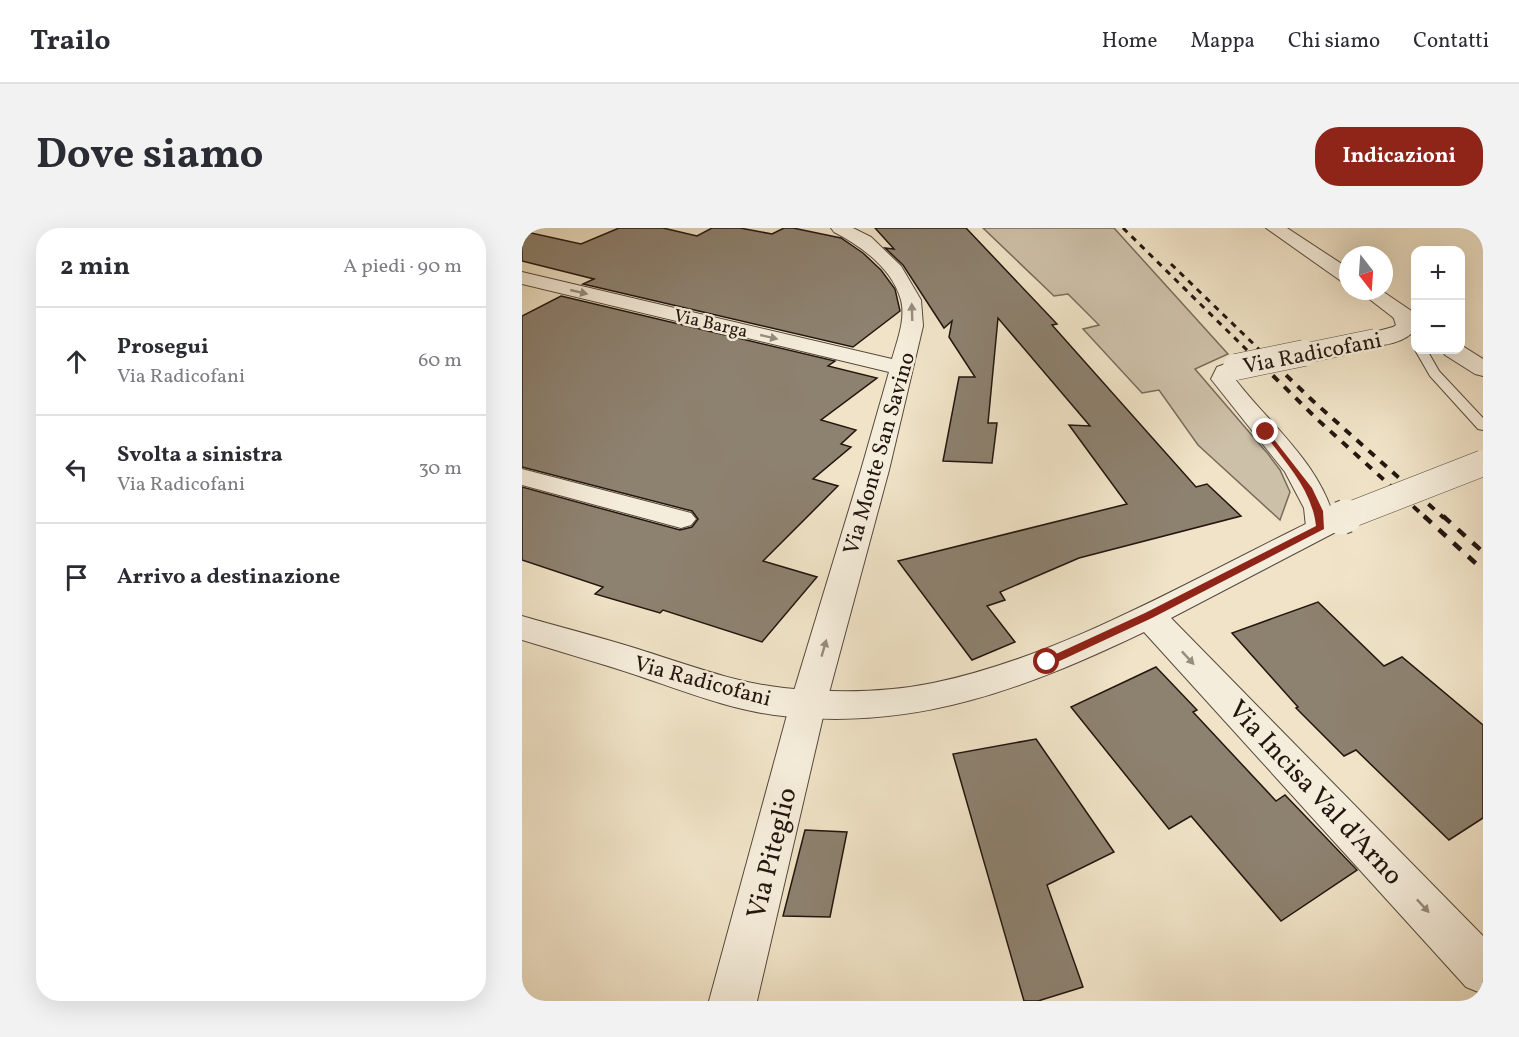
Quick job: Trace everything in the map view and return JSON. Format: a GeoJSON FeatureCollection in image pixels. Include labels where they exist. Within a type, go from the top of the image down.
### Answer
{"type":"FeatureCollection","features":[{"type":"Feature","properties":{"kind":"street","name":"Via Monte San Savino"},"geometry":{"type":"LineString","coordinates":[[808,704],[875,470],[912,326],[911,300],[902,281],[885,261],[859,237],[840,228]]}},
{"type":"Feature","properties":{"kind":"street"},"geometry":{"type":"LineString","coordinates":[[1275,228],[1339,271]]}},
{"type":"Feature","properties":{"kind":"street","name":"Via Barga"},"geometry":{"type":"LineString","coordinates":[[522,278],[901,368]]}},
{"type":"Feature","properties":{"kind":"street","name":"Via Radicofani"},"geometry":{"type":"LineString","coordinates":[[522,628],[738,693],[808,704],[886,704],[917,701],[967,691],[1047,662],[1148,615],[1331,523],[1319,511],[1308,488],[1280,449],[1223,379],[1225,372],[1236,367],[1375,339],[1397,333],[1410,326],[1380,300]]}},
{"type":"Feature","properties":{"kind":"street"},"geometry":{"type":"LineString","coordinates":[[1459,354],[1483,369]]}},
{"type":"Feature","properties":{"kind":"street"},"geometry":{"type":"LineString","coordinates":[[1331,523],[1483,463]]}},
{"type":"Feature","properties":{"kind":"street"},"geometry":{"type":"LineString","coordinates":[[522,477],[681,519]]}},
{"type":"Feature","properties":{"kind":"street","name":"Via Incisa Val d'Arno"},"geometry":{"type":"LineString","coordinates":[[1148,615],[1483,970]]}},
{"type":"Feature","properties":{"kind":"street","name":"Via Piteglio"},"geometry":{"type":"LineString","coordinates":[[733,1001],[808,704]]}},
{"type":"Feature","properties":{"kind":"lane"},"geometry":{"type":"LineString","coordinates":[[1423,354],[1434,373],[1483,426]]}},
{"type":"Feature","properties":{"kind":"shaded area"},"geometry":{"type":"Polygon","coordinates":[[[983,228],[1114,228],[1228,354],[1195,369],[1280,470],[1290,492],[1280,520],[1198,445],[1159,390],[1142,393],[1083,329],[1099,325],[1068,294],[1054,296],[983,228]]]}},
{"type":"Feature","properties":{"kind":"building"},"geometry":{"type":"Polygon","coordinates":[[[619,228],[663,228],[697,236],[712,228],[740,228],[772,234],[784,228],[793,228],[841,238],[863,253],[881,270],[895,289],[900,311],[853,347],[583,284],[594,279],[522,261],[522,231],[581,244],[619,228]]]}},
{"type":"Feature","properties":{"kind":"building"},"geometry":{"type":"Polygon","coordinates":[[[875,228],[966,228],[1057,324],[1052,325],[1196,487],[1207,484],[1241,516],[1079,558],[1000,592],[1005,600],[987,606],[1015,642],[972,660],[898,561],[1127,504],[1069,425],[1090,426],[998,318],[988,423],[997,423],[992,463],[943,461],[959,377],[975,377],[949,337],[952,321],[944,328],[903,265],[885,248],[894,249],[875,228]]]}},
{"type":"Feature","properties":{"kind":"building"},"geometry":{"type":"Polygon","coordinates":[[[561,296],[835,361],[828,366],[877,378],[821,420],[856,430],[841,444],[851,447],[813,479],[838,486],[763,561],[817,577],[762,642],[663,610],[660,613],[595,594],[603,587],[522,560],[522,487],[680,530],[692,527],[698,519],[692,511],[522,467],[522,316],[561,296]]]}},
{"type":"Feature","properties":{"kind":"building"},"geometry":{"type":"Polygon","coordinates":[[[1318,602],[1384,666],[1402,657],[1483,725],[1483,818],[1449,840],[1356,750],[1344,756],[1296,708],[1298,707],[1232,633],[1318,602]]]}},
{"type":"Feature","properties":{"kind":"building"},"geometry":{"type":"Polygon","coordinates":[[[1156,667],[1197,710],[1193,712],[1276,801],[1285,795],[1357,870],[1281,921],[1191,816],[1169,829],[1071,707],[1156,667]]]}},
{"type":"Feature","properties":{"kind":"building"},"geometry":{"type":"Polygon","coordinates":[[[1036,739],[1114,852],[1047,885],[1083,987],[1038,1001],[1024,1001],[953,754],[1036,739]]]}},
{"type":"Feature","properties":{"kind":"building"},"geometry":{"type":"Polygon","coordinates":[[[805,830],[847,832],[830,917],[783,916],[805,830]]]}},
{"type":"Feature","properties":{"kind":"railway"},"geometry":{"type":"LineString","coordinates":[[1123,228],[1252,355]]}},
{"type":"Feature","properties":{"kind":"railway"},"geometry":{"type":"LineString","coordinates":[[1171,264],[1265,355]]}},
{"type":"Feature","properties":{"kind":"railway"},"geometry":{"type":"LineString","coordinates":[[1250,353],[1318,420],[1426,518]]}},
{"type":"Feature","properties":{"kind":"railway"},"geometry":{"type":"LineString","coordinates":[[1263,353],[1444,518]]}},
{"type":"Feature","properties":{"kind":"railway"},"geometry":{"type":"LineString","coordinates":[[1424,516],[1483,570]]}},
{"type":"Feature","properties":{"kind":"railway"},"geometry":{"type":"LineString","coordinates":[[1443,516],[1483,552]]}},
{"type":"Feature","properties":{"kind":"route"},"geometry":{"type":"LineString","coordinates":[[1047,662],[1148,615],[1321,527],[1319,511],[1308,488],[1266,432]]}}]}
